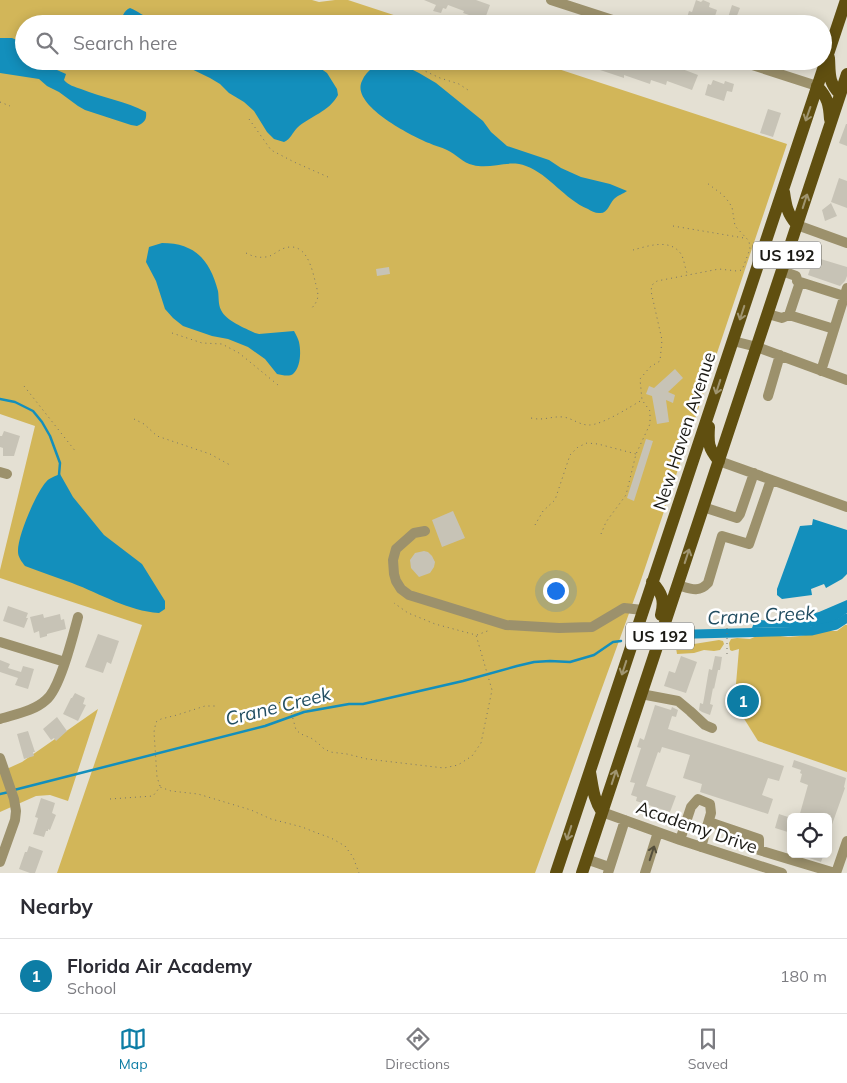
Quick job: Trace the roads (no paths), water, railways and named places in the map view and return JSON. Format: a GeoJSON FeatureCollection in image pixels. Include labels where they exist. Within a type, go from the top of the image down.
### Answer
{"type":"FeatureCollection","features":[{"type":"Feature","properties":{"kind":"main road","name":"New Haven Avenue"},"geometry":{"type":"LineString","coordinates":[[832,42],[846,0]]}},
{"type":"Feature","properties":{"kind":"main road","name":"New Haven Avenue"},"geometry":{"type":"LineString","coordinates":[[556,873],[822,70]]}},
{"type":"Feature","properties":{"kind":"main road"},"geometry":{"type":"LineString","coordinates":[[830,70],[833,86],[844,95]]}},
{"type":"Feature","properties":{"kind":"main road","name":"US 192"},"geometry":{"type":"LineString","coordinates":[[582,873],[830,124],[844,95],[847,74]]}},
{"type":"Feature","properties":{"kind":"main road"},"geometry":{"type":"LineString","coordinates":[[817,86],[828,102],[830,124]]}},
{"type":"Feature","properties":{"kind":"main road"},"geometry":{"type":"LineString","coordinates":[[784,187],[790,217],[797,225]]}},
{"type":"Feature","properties":{"kind":"main road"},"geometry":{"type":"LineString","coordinates":[[710,410],[708,442],[712,452],[719,460]]}},
{"type":"Feature","properties":{"kind":"main road"},"geometry":{"type":"LineString","coordinates":[[636,709],[640,678],[663,605],[660,590],[652,582]]}},
{"type":"Feature","properties":{"kind":"main road"},"geometry":{"type":"LineString","coordinates":[[590,770],[594,796],[602,812]]}},
{"type":"Feature","properties":{"kind":"street"},"geometry":{"type":"LineString","coordinates":[[551,0],[597,15]]}},
{"type":"Feature","properties":{"kind":"street"},"geometry":{"type":"LineString","coordinates":[[768,70],[817,86]]}},
{"type":"Feature","properties":{"kind":"street"},"geometry":{"type":"LineString","coordinates":[[797,225],[847,244]]}},
{"type":"Feature","properties":{"kind":"street"},"geometry":{"type":"LineString","coordinates":[[782,271],[796,276],[799,285],[789,315]]}},
{"type":"Feature","properties":{"kind":"street"},"geometry":{"type":"LineString","coordinates":[[797,281],[846,292],[820,370]]}},
{"type":"Feature","properties":{"kind":"street"},"geometry":{"type":"LineString","coordinates":[[768,314],[782,318],[789,315],[834,329]]}},
{"type":"Feature","properties":{"kind":"street"},"geometry":{"type":"LineString","coordinates":[[733,341],[780,355],[847,380]]}},
{"type":"Feature","properties":{"kind":"street"},"geometry":{"type":"LineString","coordinates":[[768,396],[780,355]]}},
{"type":"Feature","properties":{"kind":"street"},"geometry":{"type":"LineString","coordinates":[[719,460],[847,507]]}},
{"type":"Feature","properties":{"kind":"street"},"geometry":{"type":"LineString","coordinates":[[703,507],[736,518],[740,514],[754,474]]}},
{"type":"Feature","properties":{"kind":"street"},"geometry":{"type":"LineString","coordinates":[[677,585],[698,590],[704,588],[708,583],[722,536],[750,544],[771,480]]}},
{"type":"Feature","properties":{"kind":"street"},"geometry":{"type":"LineString","coordinates":[[425,531],[414,532],[396,549],[393,560],[396,581],[401,589],[409,595],[506,625],[559,628],[592,627],[624,608],[643,610]]}},
{"type":"Feature","properties":{"kind":"street"},"geometry":{"type":"LineString","coordinates":[[0,719],[34,709],[48,700],[55,689],[65,662],[78,618]]}},
{"type":"Feature","properties":{"kind":"street"},"geometry":{"type":"LineString","coordinates":[[0,642],[65,662]]}},
{"type":"Feature","properties":{"kind":"street"},"geometry":{"type":"LineString","coordinates":[[641,694],[678,701],[705,725],[712,728]]}},
{"type":"Feature","properties":{"kind":"street"},"geometry":{"type":"LineString","coordinates":[[0,758],[14,799],[16,811],[15,820],[1,858]]}},
{"type":"Feature","properties":{"kind":"street"},"geometry":{"type":"LineString","coordinates":[[680,840],[691,807],[698,799],[710,804],[712,813],[701,847]]}},
{"type":"Feature","properties":{"kind":"street","name":"Academy Drive"},"geometry":{"type":"LineString","coordinates":[[602,812],[782,873]]}},
{"type":"Feature","properties":{"kind":"street"},"geometry":{"type":"LineString","coordinates":[[586,859],[609,870],[625,820]]}},
{"type":"Feature","properties":{"kind":"street"},"geometry":{"type":"LineString","coordinates":[[709,822],[759,839],[759,850],[835,873],[847,841]]}},
{"type":"Feature","properties":{"kind":"street"},"geometry":{"type":"LineString","coordinates":[[645,873],[658,832]]}},
{"type":"Feature","properties":{"kind":"water"},"geometry":{"type":"Polygon","coordinates":[[[130,8],[144,15],[124,15],[130,8]]]}},
{"type":"Feature","properties":{"kind":"water"},"geometry":{"type":"Polygon","coordinates":[[[0,38],[12,38],[15,39],[15,70],[57,70],[66,74],[64,80],[70,85],[130,105],[146,112],[146,117],[142,124],[137,126],[131,125],[85,110],[39,79],[0,73],[0,38]]]}},
{"type":"Feature","properties":{"kind":"water"},"geometry":{"type":"Polygon","coordinates":[[[194,70],[323,70],[327,73],[337,89],[338,95],[330,106],[302,124],[284,142],[274,139],[267,132],[254,111],[210,78],[194,70]]]}},
{"type":"Feature","properties":{"kind":"water"},"geometry":{"type":"Polygon","coordinates":[[[413,70],[436,83],[483,121],[491,132],[507,146],[549,160],[581,177],[610,184],[627,191],[617,196],[604,212],[596,213],[579,205],[542,175],[526,166],[513,164],[480,166],[466,162],[447,150],[397,127],[373,109],[365,100],[361,90],[362,81],[369,71],[413,70]]]}},
{"type":"Feature","properties":{"kind":"water"},"geometry":{"type":"Polygon","coordinates":[[[162,243],[184,246],[199,255],[211,270],[218,291],[221,310],[231,321],[259,334],[294,331],[299,342],[300,354],[296,371],[287,376],[277,374],[265,359],[248,347],[183,326],[173,318],[165,309],[156,281],[146,262],[149,247],[162,243]]]}},
{"type":"Feature","properties":{"kind":"water"},"geometry":{"type":"Polygon","coordinates":[[[60,474],[73,497],[104,535],[142,564],[165,601],[165,609],[159,613],[136,609],[25,566],[19,558],[18,552],[24,526],[32,505],[46,482],[60,474]]]}},
{"type":"Feature","properties":{"kind":"water"},"geometry":{"type":"Polygon","coordinates":[[[813,519],[847,530],[847,574],[826,588],[824,584],[811,589],[812,595],[782,599],[777,595],[777,589],[800,526],[812,525],[813,519]]]}},
{"type":"Feature","properties":{"kind":"water"},"geometry":{"type":"Polygon","coordinates":[[[847,600],[847,613],[834,622],[810,627],[752,628],[755,620],[785,621],[819,612],[847,600]]]}},
{"type":"Feature","properties":{"kind":"waterway"},"geometry":{"type":"LineString","coordinates":[[0,399],[15,402],[33,411],[42,422],[50,436],[60,463],[59,475]]}},
{"type":"Feature","properties":{"kind":"waterway","name":"Crane Creek"},"geometry":{"type":"LineString","coordinates":[[675,636],[811,631],[836,625],[847,618]]}},
{"type":"Feature","properties":{"kind":"waterway","name":"Crane Creek"},"geometry":{"type":"LineString","coordinates":[[14,790],[265,726],[304,712],[349,704],[363,704],[463,681],[534,662],[570,662],[594,655],[613,642],[621,641]]}},
{"type":"Feature","properties":{"kind":"waterway","name":"Crane Creek"},"geometry":{"type":"LineString","coordinates":[[0,794],[9,792]]}},
{"type":"Feature","properties":{"kind":"place","name":"Florida Air Academy"},"geometry":{"type":"Point","coordinates":[743,701]}}]}
